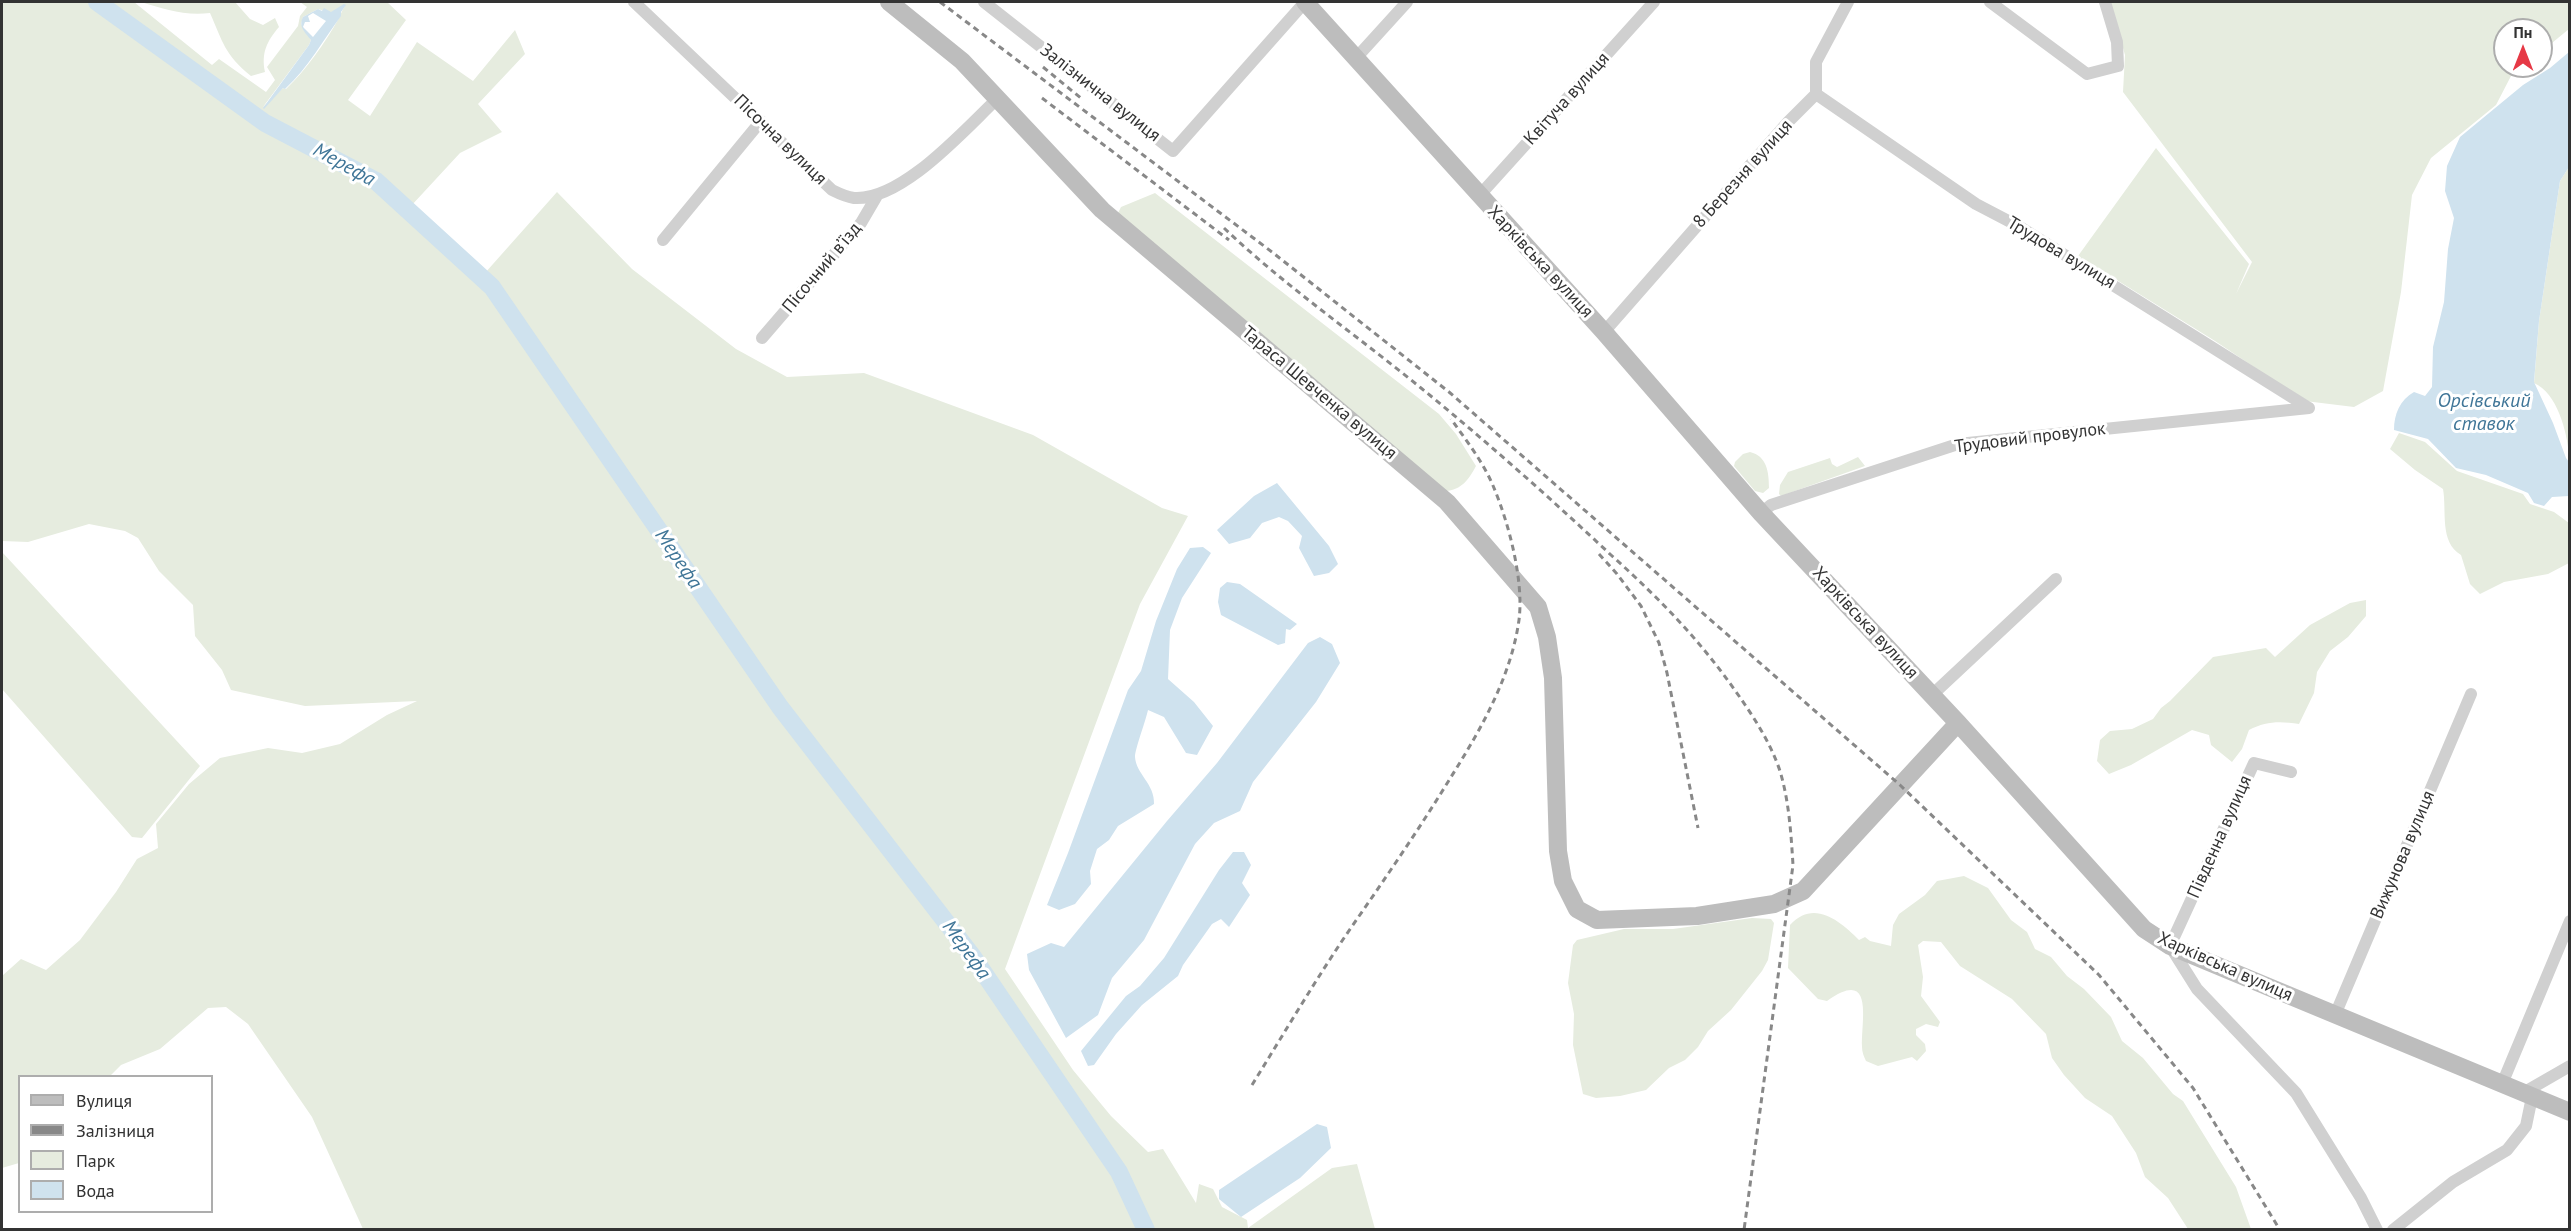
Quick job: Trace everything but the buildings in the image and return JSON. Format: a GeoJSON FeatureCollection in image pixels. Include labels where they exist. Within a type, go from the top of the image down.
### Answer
{"type":"FeatureCollection","features":[{"type":"Feature","properties":{"kind":"street","name":"Пісочна вулиця"},"geometry":{"type":"LineString","coordinates":[[634,2],[832,190],[853,198],[878,194],[912,178],[998,99]]}},
{"type":"Feature","properties":{"kind":"street","name":"Тараса Шевченка вулиця"},"geometry":{"type":"LineString","coordinates":[[889,2],[962,61],[1102,210],[1447,502],[1538,607],[1547,637],[1553,678],[1558,851],[1563,881],[1577,909],[1597,920],[1697,916],[1774,904],[1803,891],[1958,723]]}},
{"type":"Feature","properties":{"kind":"street","name":"Залізнична вулиця"},"geometry":{"type":"LineString","coordinates":[[984,2],[1173,151],[1305,2]]}},
{"type":"Feature","properties":{"kind":"street","name":"Харківська вулиця"},"geometry":{"type":"LineString","coordinates":[[1305,2],[1604,332],[1761,513],[1958,723],[2144,929],[2170,946],[2570,1112]]}},
{"type":"Feature","properties":{"kind":"street"},"geometry":{"type":"LineString","coordinates":[[1356,57],[1407,2]]}},
{"type":"Feature","properties":{"kind":"street","name":"Квітуча вулиця"},"geometry":{"type":"LineString","coordinates":[[1479,196],[1654,2]]}},
{"type":"Feature","properties":{"kind":"street"},"geometry":{"type":"LineString","coordinates":[[1816,94],[1816,62],[1848,2]]}},
{"type":"Feature","properties":{"kind":"street"},"geometry":{"type":"LineString","coordinates":[[1990,2],[2087,74],[2118,66],[2117,42],[2105,2]]}},
{"type":"Feature","properties":{"kind":"street","name":"8 Березня вулиця"},"geometry":{"type":"LineString","coordinates":[[1604,332],[1788,122],[1816,94]]}},
{"type":"Feature","properties":{"kind":"street","name":"Трудова вулиця"},"geometry":{"type":"LineString","coordinates":[[1816,94],[1976,204],[2020,227],[2310,408]]}},
{"type":"Feature","properties":{"kind":"street"},"geometry":{"type":"LineString","coordinates":[[663,240],[761,121]]}},
{"type":"Feature","properties":{"kind":"street","name":"Пісочний в’їзд"},"geometry":{"type":"LineString","coordinates":[[762,338],[861,223],[878,194]]}},
{"type":"Feature","properties":{"kind":"street","name":"Трудовий провулок"},"geometry":{"type":"LineString","coordinates":[[1761,513],[1771,505],[1958,444],[2310,408]]}},
{"type":"Feature","properties":{"kind":"street"},"geometry":{"type":"LineString","coordinates":[[1932,695],[2056,579]]}},
{"type":"Feature","properties":{"kind":"street","name":"Вижунова вулиця"},"geometry":{"type":"LineString","coordinates":[[2335,1015],[2471,694]]}},
{"type":"Feature","properties":{"kind":"street","name":"Південна вулиця"},"geometry":{"type":"LineString","coordinates":[[2170,946],[2254,763],[2291,772]]}},
{"type":"Feature","properties":{"kind":"street"},"geometry":{"type":"LineString","coordinates":[[2502,1084],[2570,921]]}},
{"type":"Feature","properties":{"kind":"street"},"geometry":{"type":"LineString","coordinates":[[2170,946],[2197,989],[2296,1093],[2361,1198],[2377,1230]]}},
{"type":"Feature","properties":{"kind":"street"},"geometry":{"type":"LineString","coordinates":[[2393,1230],[2453,1182],[2507,1150],[2526,1126],[2528,1095],[2570,1066]]}},
{"type":"Feature","properties":{"kind":"green space"},"geometry":{"type":"Polygon","coordinates":[[[2,2],[134,2],[212,65],[219,59],[266,92],[275,80],[267,67],[298,26],[300,16],[307,7],[300,2],[387,2],[406,20],[348,100],[370,116],[417,42],[473,81],[515,30],[525,54],[478,104],[502,132],[460,153],[411,206],[485,273],[557,192],[632,269],[736,349],[787,377],[864,373],[1033,435],[1162,508],[1188,516],[1140,604],[1005,969],[1073,1070],[1111,1116],[1148,1152],[1163,1149],[1196,1203],[1199,1184],[1213,1189],[1222,1207],[1247,1220],[1248,1228],[1332,1168],[1357,1164],[1375,1229],[363,1229],[312,1117],[248,1024],[226,1007],[208,1008],[160,1049],[121,1065],[111,1075],[18,1075],[18,1163],[2,1168],[2,976],[21,959],[46,970],[80,940],[116,892],[137,859],[158,848],[156,824],[189,784],[220,758],[268,748],[302,753],[340,744],[387,715],[417,701],[305,706],[231,690],[222,670],[195,636],[193,605],[159,571],[138,538],[125,531],[89,524],[28,542],[2,541],[2,2]],[[345,6],[330,13],[318,9],[303,17],[301,24],[311,40],[309,45],[263,107],[283,88],[286,89],[308,65],[345,6]]]}},
{"type":"Feature","properties":{"kind":"green space"},"geometry":{"type":"Polygon","coordinates":[[[141,2],[235,2],[250,19],[263,25],[275,18],[279,27],[266,48],[265,72],[251,76],[235,61],[225,47],[210,13],[183,13],[141,2]]]}},
{"type":"Feature","properties":{"kind":"green space"},"geometry":{"type":"Polygon","coordinates":[[[2110,2],[2569,2],[2569,29],[2553,42],[2553,18],[2493,18],[2493,78],[2510,78],[2496,105],[2431,158],[2412,195],[2401,292],[2383,391],[2354,407],[2305,401],[2215,341],[2078,256],[2156,148],[2249,264],[2236,294],[2252,262],[2123,92],[2125,55],[2110,2]]]}},
{"type":"Feature","properties":{"kind":"green space"},"geometry":{"type":"Polygon","coordinates":[[[2569,167],[2569,455],[2563,424],[2555,404],[2542,388],[2534,383],[2539,321],[2560,181],[2569,167]]]}},
{"type":"Feature","properties":{"kind":"green space"},"geometry":{"type":"Polygon","coordinates":[[[1155,193],[1439,414],[1456,434],[1476,466],[1466,482],[1452,490],[1439,491],[1118,213],[1121,207],[1155,193]]]}},
{"type":"Feature","properties":{"kind":"green space"},"geometry":{"type":"Polygon","coordinates":[[[2399,433],[2425,442],[2457,471],[2523,494],[2530,504],[2554,512],[2569,523],[2569,563],[2548,574],[2504,582],[2480,594],[2470,584],[2461,555],[2449,542],[2445,525],[2443,489],[2390,449],[2399,433]]]}},
{"type":"Feature","properties":{"kind":"green space"},"geometry":{"type":"Polygon","coordinates":[[[1750,452],[1760,457],[1766,466],[1769,488],[1763,493],[1755,491],[1734,466],[1743,454],[1750,452]]]}},
{"type":"Feature","properties":{"kind":"green space"},"geometry":{"type":"Polygon","coordinates":[[[1858,457],[1865,466],[1781,496],[1779,494],[1780,485],[1788,472],[1830,458],[1832,464],[1837,467],[1858,457]]]}},
{"type":"Feature","properties":{"kind":"green space"},"geometry":{"type":"Polygon","coordinates":[[[2,552],[200,766],[142,838],[132,837],[2,689],[2,552]]]}},
{"type":"Feature","properties":{"kind":"green space"},"geometry":{"type":"Polygon","coordinates":[[[2366,600],[2366,616],[2348,637],[2330,651],[2317,672],[2314,693],[2299,724],[2273,722],[2249,730],[2242,749],[2232,762],[2211,745],[2209,735],[2192,730],[2131,765],[2109,774],[2097,761],[2100,740],[2110,731],[2132,729],[2153,719],[2161,708],[2213,657],[2266,648],[2275,657],[2310,625],[2350,603],[2366,600]]]}},
{"type":"Feature","properties":{"kind":"green space"},"geometry":{"type":"Polygon","coordinates":[[[1964,876],[1988,888],[2011,920],[2027,932],[2035,949],[2051,957],[2067,976],[2084,989],[2111,1017],[2122,1041],[2143,1058],[2173,1094],[2183,1101],[2236,1187],[2251,1229],[2188,1229],[2168,1198],[2145,1177],[2136,1153],[2112,1116],[2085,1098],[2064,1075],[2052,1058],[2046,1034],[2012,999],[1960,966],[1941,942],[1923,941],[1918,945],[1923,977],[1921,996],[1940,1022],[1938,1027],[1926,1024],[1916,1029],[1916,1035],[1925,1044],[1926,1051],[1917,1061],[1912,1057],[1878,1066],[1866,1061],[1862,1049],[1863,1012],[1859,994],[1853,990],[1842,992],[1827,1001],[1818,999],[1788,968],[1790,925],[1799,917],[1817,913],[1835,920],[1859,940],[1865,937],[1870,941],[1891,946],[1893,925],[1899,914],[1925,895],[1937,881],[1964,876]]]}},
{"type":"Feature","properties":{"kind":"green space"},"geometry":{"type":"Polygon","coordinates":[[[1752,918],[1771,919],[1774,923],[1768,960],[1731,1010],[1708,1031],[1698,1047],[1685,1060],[1669,1068],[1646,1090],[1620,1096],[1596,1098],[1583,1094],[1573,1045],[1574,1014],[1568,983],[1573,945],[1577,940],[1624,929],[1673,929],[1752,918]]]}},
{"type":"Feature","properties":{"kind":"water"},"geometry":{"type":"Polygon","coordinates":[[[346,5],[341,16],[301,72],[264,109],[309,45],[311,40],[302,27],[303,17],[318,9],[322,11],[324,8],[331,12],[346,5]],[[313,13],[308,16],[310,22],[305,22],[303,27],[313,37],[326,21],[313,13]]]}},
{"type":"Feature","properties":{"kind":"water","name":"Орсівський ставок"},"geometry":{"type":"Polygon","coordinates":[[[2569,52],[2569,167],[2560,181],[2539,321],[2534,382],[2569,462],[2569,496],[2552,497],[2544,506],[2534,503],[2528,493],[2486,475],[2456,468],[2428,439],[2394,430],[2394,424],[2399,408],[2405,399],[2414,392],[2425,396],[2432,387],[2433,347],[2444,302],[2448,249],[2454,218],[2445,191],[2447,166],[2460,137],[2523,85],[2534,78],[2553,78],[2553,65],[2569,52]]]}},
{"type":"Feature","properties":{"kind":"water"},"geometry":{"type":"Polygon","coordinates":[[[1277,483],[1329,546],[1338,564],[1329,573],[1314,576],[1299,548],[1302,536],[1288,521],[1279,517],[1262,523],[1250,538],[1229,544],[1217,530],[1254,496],[1277,483]]]}},
{"type":"Feature","properties":{"kind":"water"},"geometry":{"type":"Polygon","coordinates":[[[1203,547],[1211,553],[1182,598],[1170,630],[1168,679],[1194,702],[1213,726],[1197,755],[1186,753],[1164,717],[1148,710],[1135,757],[1152,791],[1154,804],[1118,826],[1109,840],[1097,849],[1090,871],[1091,884],[1075,904],[1059,910],[1047,905],[1128,690],[1141,671],[1156,621],[1177,569],[1190,548],[1203,547]]]}},
{"type":"Feature","properties":{"kind":"water"},"geometry":{"type":"Polygon","coordinates":[[[1227,582],[1240,584],[1297,624],[1290,630],[1286,629],[1285,643],[1278,645],[1221,615],[1218,602],[1220,588],[1227,582]]]}},
{"type":"Feature","properties":{"kind":"water"},"geometry":{"type":"Polygon","coordinates":[[[1320,637],[1332,644],[1340,663],[1316,702],[1253,782],[1240,811],[1214,823],[1195,844],[1144,940],[1112,978],[1098,1015],[1066,1038],[1029,970],[1027,954],[1051,943],[1064,947],[1217,763],[1308,643],[1320,637]]]}},
{"type":"Feature","properties":{"kind":"water"},"geometry":{"type":"Polygon","coordinates":[[[1233,852],[1244,852],[1251,865],[1242,883],[1250,895],[1229,927],[1221,919],[1212,924],[1183,965],[1178,976],[1142,1005],[1116,1034],[1094,1065],[1088,1066],[1081,1051],[1126,996],[1140,986],[1164,958],[1219,870],[1233,852]]]}},
{"type":"Feature","properties":{"kind":"water"},"geometry":{"type":"Polygon","coordinates":[[[1317,1124],[1327,1127],[1331,1148],[1300,1178],[1241,1217],[1219,1199],[1219,1190],[1317,1124]]]}},
{"type":"Feature","properties":{"kind":"waterway","name":"Мерефа"},"geometry":{"type":"LineString","coordinates":[[97,2],[265,123],[376,181],[492,287],[780,707],[973,957],[1119,1172],[1146,1230]]}},
{"type":"Feature","properties":{"kind":"railway"},"geometry":{"type":"LineString","coordinates":[[940,2],[1272,252],[1449,392],[1900,785],[2099,975],[2193,1088],[2280,1230]]}},
{"type":"Feature","properties":{"kind":"railway"},"geometry":{"type":"LineString","coordinates":[[1043,67],[1082,99]]}},
{"type":"Feature","properties":{"kind":"railway"},"geometry":{"type":"LineString","coordinates":[[1042,98],[1229,240]]}},
{"type":"Feature","properties":{"kind":"railway"},"geometry":{"type":"LineString","coordinates":[[1224,228],[1296,290],[1469,428],[1629,572],[1679,621],[1710,657],[1745,705],[1767,741],[1780,771],[1786,794],[1793,865],[1744,1230]]}},
{"type":"Feature","properties":{"kind":"railway"},"geometry":{"type":"LineString","coordinates":[[1252,1085],[1322,972],[1413,837],[1462,759],[1484,721],[1509,662],[1515,641],[1520,605],[1517,571],[1510,535],[1490,479],[1451,419]]}},
{"type":"Feature","properties":{"kind":"railway"},"geometry":{"type":"LineString","coordinates":[[1599,554],[1641,606],[1659,643],[1698,828]]}}]}
